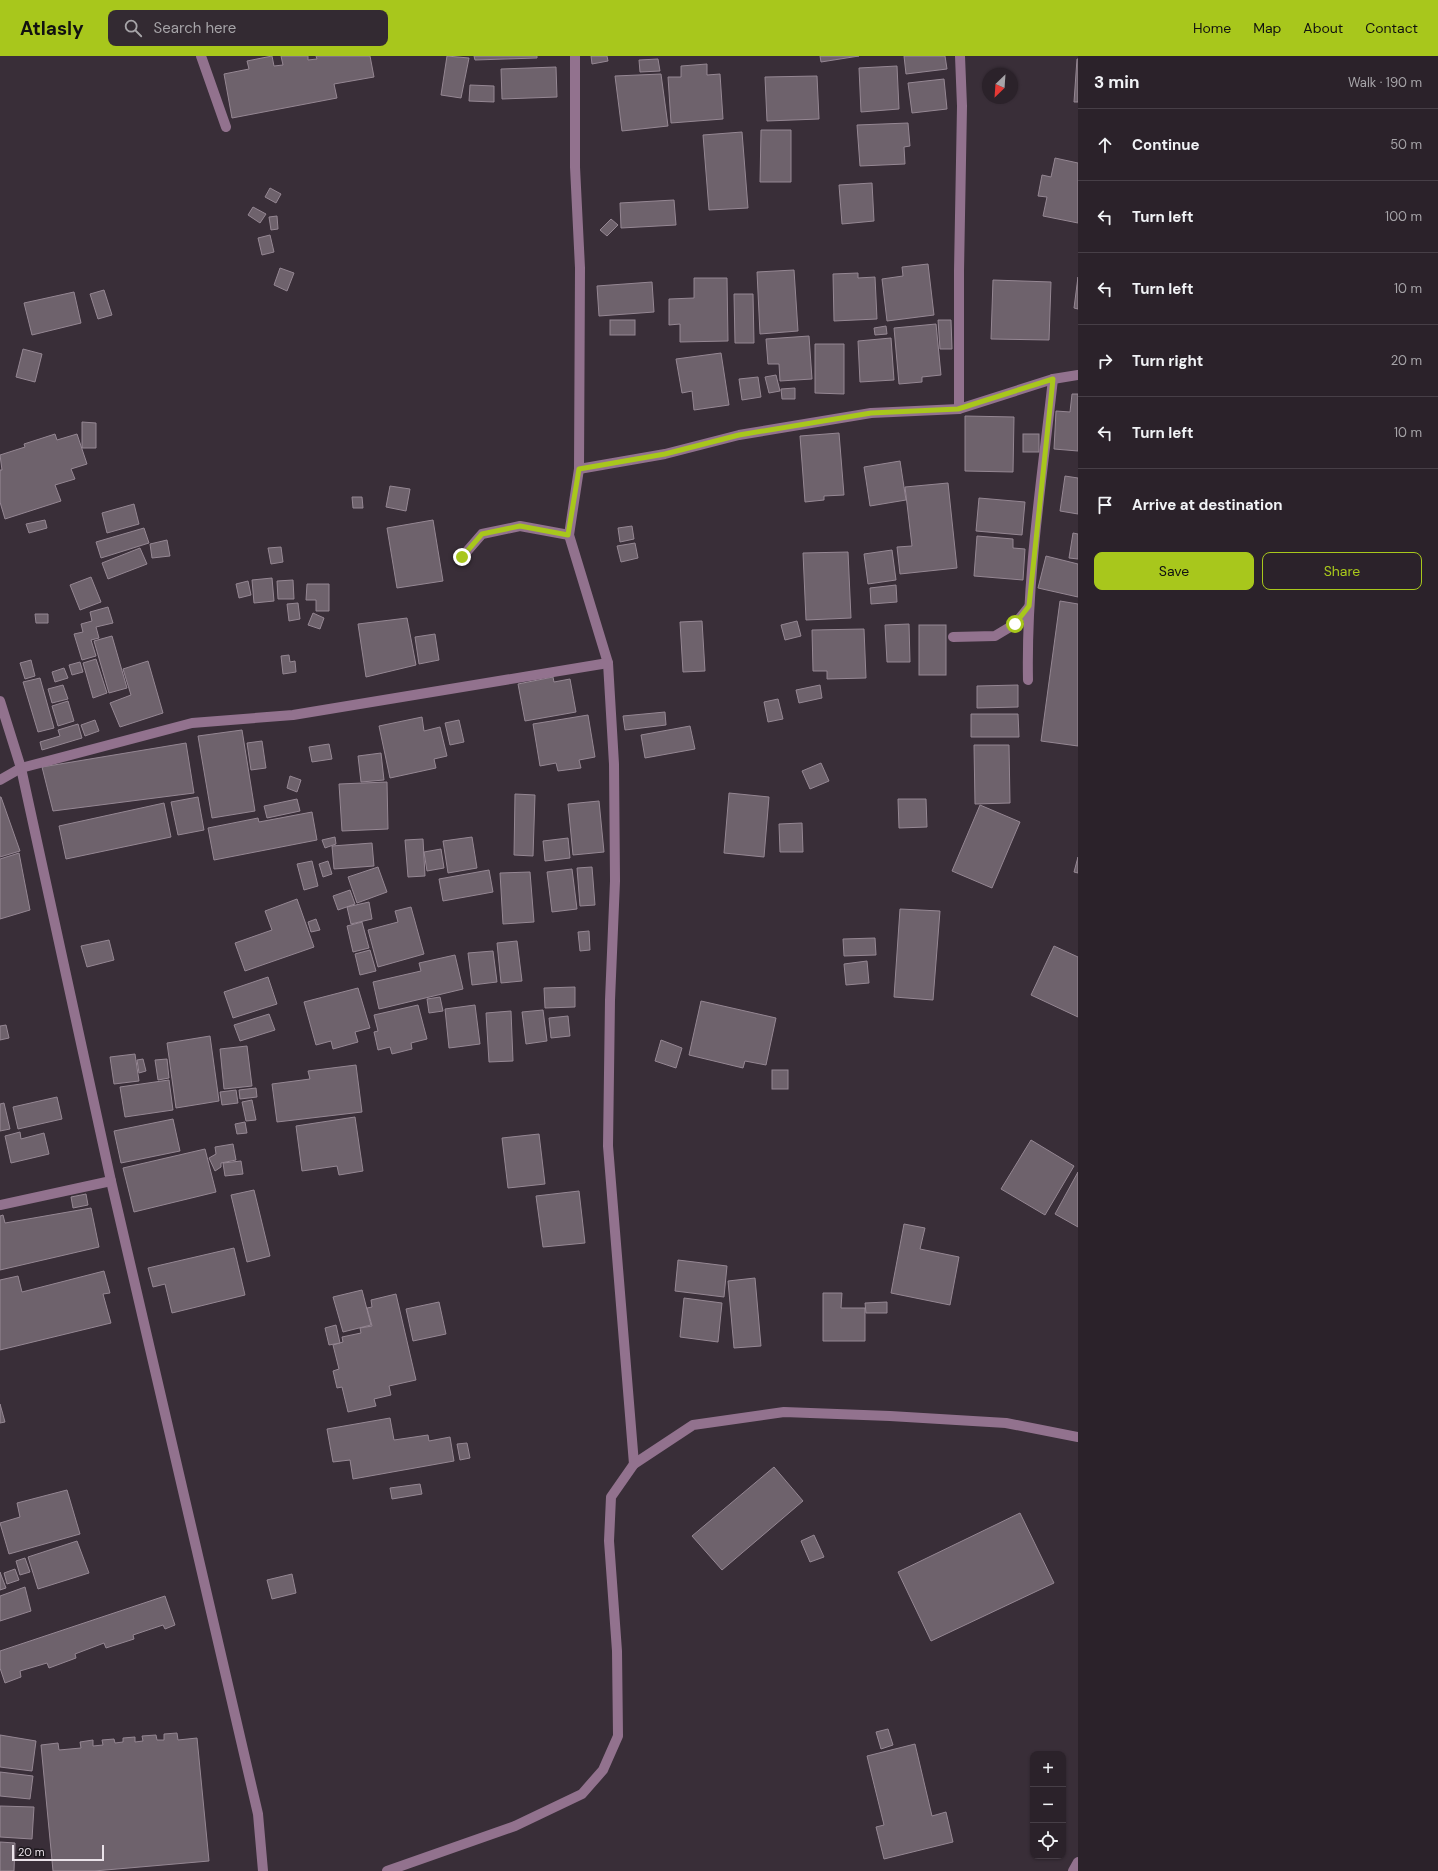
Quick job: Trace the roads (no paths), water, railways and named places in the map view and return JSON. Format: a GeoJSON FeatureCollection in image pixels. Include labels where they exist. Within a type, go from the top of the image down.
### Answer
{"type":"FeatureCollection","features":[{"type":"Feature","properties":{"kind":"street"},"geometry":{"type":"LineString","coordinates":[[200,56],[226,127]]}},
{"type":"Feature","properties":{"kind":"street"},"geometry":{"type":"LineString","coordinates":[[575,56],[575,167],[580,268],[579,469],[568,535],[608,663],[614,764],[614,858],[608,1146],[634,1464]]}},
{"type":"Feature","properties":{"kind":"street"},"geometry":{"type":"LineString","coordinates":[[958,409],[962,106],[960,56]]}},
{"type":"Feature","properties":{"kind":"street"},"geometry":{"type":"LineString","coordinates":[[579,469],[665,454],[739,435],[871,413],[958,409],[1053,379],[1078,375]]}},
{"type":"Feature","properties":{"kind":"street"},"geometry":{"type":"LineString","coordinates":[[1028,680],[1029,606],[1053,379]]}},
{"type":"Feature","properties":{"kind":"street"},"geometry":{"type":"LineString","coordinates":[[462,557],[482,534],[520,526],[568,535]]}},
{"type":"Feature","properties":{"kind":"street"},"geometry":{"type":"LineString","coordinates":[[953,638],[994,636],[1015,624],[1029,606]]}},
{"type":"Feature","properties":{"kind":"street"},"geometry":{"type":"LineString","coordinates":[[0,780],[21,768],[192,723],[293,715],[608,663]]}},
{"type":"Feature","properties":{"kind":"street"},"geometry":{"type":"LineString","coordinates":[[0,701],[21,768],[111,1181],[258,1814],[263,1871]]}},
{"type":"Feature","properties":{"kind":"street"},"geometry":{"type":"LineString","coordinates":[[0,1205],[111,1181]]}},
{"type":"Feature","properties":{"kind":"street"},"geometry":{"type":"LineString","coordinates":[[387,1871],[515,1826],[582,1794],[603,1770],[618,1736],[617,1651],[609,1541],[611,1497],[634,1464],[693,1425],[784,1412],[890,1416],[1006,1423],[1078,1437]]}},
{"type":"Feature","properties":{"kind":"street"},"geometry":{"type":"LineString","coordinates":[[1073,1871],[1078,1862]]}}]}
